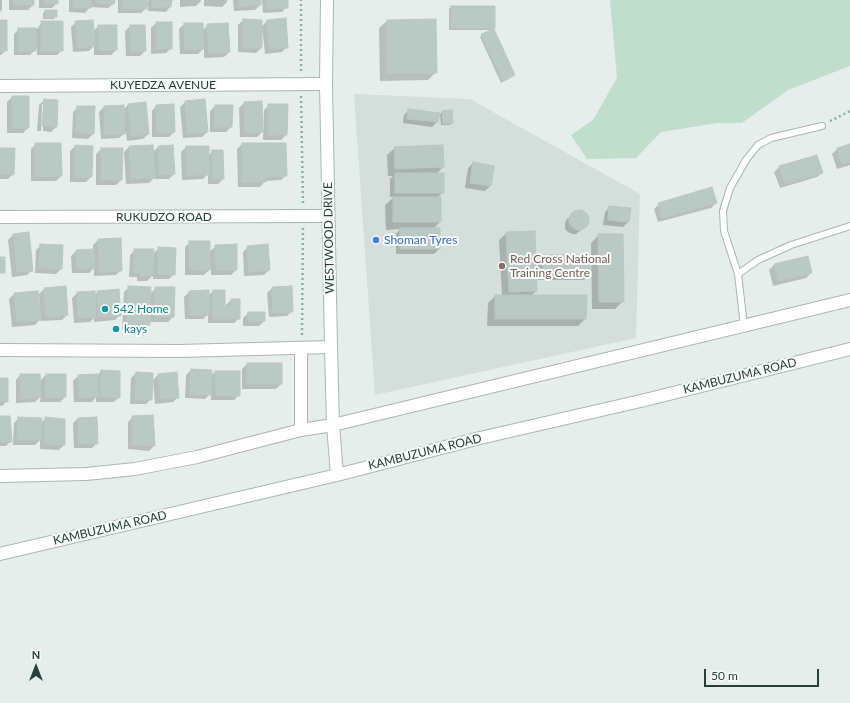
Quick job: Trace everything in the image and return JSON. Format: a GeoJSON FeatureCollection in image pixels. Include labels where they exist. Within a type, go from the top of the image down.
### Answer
{"type":"FeatureCollection","features":[{"type":"Feature","properties":{"kind":"street","name":"WESTWOOD DRIVE"},"geometry":{"type":"LineString","coordinates":[[327,0],[326,84],[328,216],[333,425],[337,475]]}},
{"type":"Feature","properties":{"kind":"street","name":"KUYEDZA AVENUE"},"geometry":{"type":"LineString","coordinates":[[0,86],[326,84]]}},
{"type":"Feature","properties":{"kind":"street","name":"RUKUDZO ROAD"},"geometry":{"type":"LineString","coordinates":[[0,217],[328,216]]}},
{"type":"Feature","properties":{"kind":"street"},"geometry":{"type":"LineString","coordinates":[[0,476],[86,474],[135,469],[212,453],[301,430],[333,425],[850,300]]}},
{"type":"Feature","properties":{"kind":"street"},"geometry":{"type":"LineString","coordinates":[[0,350],[179,351],[301,349],[331,347]]}},
{"type":"Feature","properties":{"kind":"street"},"geometry":{"type":"LineString","coordinates":[[301,349],[301,430]]}},
{"type":"Feature","properties":{"kind":"street","name":"KAMBUZUMA ROAD"},"geometry":{"type":"LineString","coordinates":[[0,554],[337,475],[480,438],[850,349]]}},
{"type":"Feature","properties":{"kind":"lane"},"geometry":{"type":"LineString","coordinates":[[744,326],[738,274],[724,231],[723,211],[730,188],[746,160],[758,145],[771,138],[822,126]]}},
{"type":"Feature","properties":{"kind":"lane"},"geometry":{"type":"LineString","coordinates":[[738,274],[758,260],[791,245],[850,226]]}},
{"type":"Feature","properties":{"kind":"path"},"geometry":{"type":"LineString","coordinates":[[301,0],[304,216],[301,349]]}},
{"type":"Feature","properties":{"kind":"path"},"geometry":{"type":"LineString","coordinates":[[822,126],[850,111]]}},
{"type":"Feature","properties":{"kind":"shaded area","name":"Red Cross National Training Centre"},"geometry":{"type":"Polygon","coordinates":[[[354,94],[470,99],[640,194],[636,338],[375,395],[354,94]]]}},
{"type":"Feature","properties":{"kind":"green space"},"geometry":{"type":"Polygon","coordinates":[[[610,0],[850,0],[850,66],[788,90],[742,123],[718,123],[661,132],[636,158],[587,159],[571,135],[593,120],[617,78],[610,0]]]}},
{"type":"Feature","properties":{"kind":"building"},"geometry":{"type":"Polygon","coordinates":[[[14,0],[34,0],[34,5],[14,5],[14,0]]]}},
{"type":"Feature","properties":{"kind":"building"},"geometry":{"type":"Polygon","coordinates":[[[44,0],[58,0],[58,4],[44,4],[44,0]]]}},
{"type":"Feature","properties":{"kind":"building"},"geometry":{"type":"Polygon","coordinates":[[[74,0],[91,0],[91,8],[73,8],[74,0]]]}},
{"type":"Feature","properties":{"kind":"building"},"geometry":{"type":"Polygon","coordinates":[[[96,0],[115,0],[114,4],[96,3],[96,0]]]}},
{"type":"Feature","properties":{"kind":"building"},"geometry":{"type":"Polygon","coordinates":[[[122,0],[147,0],[147,9],[122,9],[122,0]]]}},
{"type":"Feature","properties":{"kind":"building"},"geometry":{"type":"Polygon","coordinates":[[[152,0],[172,0],[171,7],[152,7],[152,0]]]}},
{"type":"Feature","properties":{"kind":"building"},"geometry":{"type":"Polygon","coordinates":[[[238,0],[261,0],[261,5],[238,7],[238,0]]]}},
{"type":"Feature","properties":{"kind":"building"},"geometry":{"type":"Polygon","coordinates":[[[267,0],[288,0],[288,8],[267,9],[267,0]]]}},
{"type":"Feature","properties":{"kind":"building"},"geometry":{"type":"Polygon","coordinates":[[[451,6],[495,6],[495,28],[451,28],[451,6]]]}},
{"type":"Feature","properties":{"kind":"building"},"geometry":{"type":"Polygon","coordinates":[[[45,10],[57,10],[57,17],[45,17],[45,10]]]}},
{"type":"Feature","properties":{"kind":"building"},"geometry":{"type":"Polygon","coordinates":[[[286,18],[288,48],[269,49],[267,20],[286,18]]]}},
{"type":"Feature","properties":{"kind":"building"},"geometry":{"type":"Polygon","coordinates":[[[243,19],[262,20],[262,48],[243,48],[243,19]]]}},
{"type":"Feature","properties":{"kind":"building"},"geometry":{"type":"Polygon","coordinates":[[[436,19],[437,73],[387,73],[387,20],[436,19]]]}},
{"type":"Feature","properties":{"kind":"building"},"geometry":{"type":"Polygon","coordinates":[[[0,20],[7,20],[7,51],[0,51],[0,20]]]}},
{"type":"Feature","properties":{"kind":"building"},"geometry":{"type":"Polygon","coordinates":[[[93,20],[95,46],[78,48],[75,21],[93,20]]]}},
{"type":"Feature","properties":{"kind":"building"},"geometry":{"type":"Polygon","coordinates":[[[41,21],[63,21],[63,51],[41,51],[41,21]]]}},
{"type":"Feature","properties":{"kind":"building"},"geometry":{"type":"Polygon","coordinates":[[[156,22],[172,22],[172,49],[156,49],[156,22]]]}},
{"type":"Feature","properties":{"kind":"building"},"geometry":{"type":"Polygon","coordinates":[[[184,23],[203,23],[204,49],[185,50],[184,23]]]}},
{"type":"Feature","properties":{"kind":"building"},"geometry":{"type":"Polygon","coordinates":[[[228,23],[230,52],[209,53],[207,24],[228,23]]]}},
{"type":"Feature","properties":{"kind":"building"},"geometry":{"type":"Polygon","coordinates":[[[98,25],[117,25],[117,50],[98,50],[98,25]]]}},
{"type":"Feature","properties":{"kind":"building"},"geometry":{"type":"Polygon","coordinates":[[[130,25],[145,25],[146,51],[130,51],[130,25]]]}},
{"type":"Feature","properties":{"kind":"building"},"geometry":{"type":"Polygon","coordinates":[[[18,28],[36,28],[36,51],[18,51],[18,28]]]}},
{"type":"Feature","properties":{"kind":"building"},"geometry":{"type":"Polygon","coordinates":[[[494,29],[515,75],[503,81],[481,34],[494,29]]]}},
{"type":"Feature","properties":{"kind":"building"},"geometry":{"type":"Polygon","coordinates":[[[12,96],[29,96],[29,128],[12,128],[12,96]]]}},
{"type":"Feature","properties":{"kind":"building"},"geometry":{"type":"Polygon","coordinates":[[[44,99],[58,100],[57,127],[42,126],[44,99]]]}},
{"type":"Feature","properties":{"kind":"building"},"geometry":{"type":"Polygon","coordinates":[[[205,99],[208,132],[187,134],[185,101],[205,99]]]}},
{"type":"Feature","properties":{"kind":"building"},"geometry":{"type":"Polygon","coordinates":[[[262,101],[263,132],[245,133],[244,102],[262,101]]]}},
{"type":"Feature","properties":{"kind":"building"},"geometry":{"type":"Polygon","coordinates":[[[146,102],[149,134],[131,136],[128,104],[146,102]]]}},
{"type":"Feature","properties":{"kind":"building"},"geometry":{"type":"Polygon","coordinates":[[[174,104],[175,132],[157,133],[156,105],[174,104]]]}},
{"type":"Feature","properties":{"kind":"building"},"geometry":{"type":"Polygon","coordinates":[[[268,104],[288,104],[287,135],[268,135],[268,104]]]}},
{"type":"Feature","properties":{"kind":"building"},"geometry":{"type":"Polygon","coordinates":[[[124,105],[125,134],[105,135],[104,106],[124,105]]]}},
{"type":"Feature","properties":{"kind":"building"},"geometry":{"type":"Polygon","coordinates":[[[215,105],[233,105],[232,127],[214,127],[215,105]]]}},
{"type":"Feature","properties":{"kind":"building"},"geometry":{"type":"Polygon","coordinates":[[[77,106],[95,106],[94,134],[76,133],[77,106]]]}},
{"type":"Feature","properties":{"kind":"building"},"geometry":{"type":"Polygon","coordinates":[[[408,109],[440,113],[438,122],[407,119],[408,109]]]}},
{"type":"Feature","properties":{"kind":"building"},"geometry":{"type":"Polygon","coordinates":[[[452,110],[453,123],[443,124],[442,111],[452,110]]]}},
{"type":"Feature","properties":{"kind":"building"},"geometry":{"type":"Polygon","coordinates":[[[35,143],[61,143],[62,176],[35,177],[35,143]]]}},
{"type":"Feature","properties":{"kind":"building"},"geometry":{"type":"Polygon","coordinates":[[[242,143],[265,143],[266,182],[242,182],[242,143]]]}},
{"type":"Feature","properties":{"kind":"building"},"geometry":{"type":"Polygon","coordinates":[[[265,143],[286,143],[287,176],[266,177],[265,143]]]}},
{"type":"Feature","properties":{"kind":"building"},"geometry":{"type":"Polygon","coordinates":[[[850,144],[850,162],[842,164],[837,148],[850,144]]]}},
{"type":"Feature","properties":{"kind":"building"},"geometry":{"type":"Polygon","coordinates":[[[75,145],[93,146],[92,177],[75,177],[75,145]]]}},
{"type":"Feature","properties":{"kind":"building"},"geometry":{"type":"Polygon","coordinates":[[[153,145],[155,178],[131,179],[129,146],[153,145]]]}},
{"type":"Feature","properties":{"kind":"building"},"geometry":{"type":"Polygon","coordinates":[[[173,145],[175,174],[159,175],[158,146],[173,145]]]}},
{"type":"Feature","properties":{"kind":"building"},"geometry":{"type":"Polygon","coordinates":[[[443,145],[444,167],[395,169],[394,147],[443,145]]]}},
{"type":"Feature","properties":{"kind":"building"},"geometry":{"type":"Polygon","coordinates":[[[186,146],[209,146],[209,175],[186,175],[186,146]]]}},
{"type":"Feature","properties":{"kind":"building"},"geometry":{"type":"Polygon","coordinates":[[[0,148],[15,148],[14,175],[0,174],[0,148]]]}},
{"type":"Feature","properties":{"kind":"building"},"geometry":{"type":"Polygon","coordinates":[[[101,148],[123,148],[122,180],[101,180],[101,148]]]}},
{"type":"Feature","properties":{"kind":"building"},"geometry":{"type":"Polygon","coordinates":[[[212,150],[223,150],[224,179],[213,179],[212,150]]]}},
{"type":"Feature","properties":{"kind":"building"},"geometry":{"type":"Polygon","coordinates":[[[817,155],[823,173],[785,184],[779,166],[817,155]]]}},
{"type":"Feature","properties":{"kind":"building"},"geometry":{"type":"Polygon","coordinates":[[[473,162],[494,166],[491,186],[470,183],[473,162]]]}},
{"type":"Feature","properties":{"kind":"building"},"geometry":{"type":"Polygon","coordinates":[[[395,173],[444,173],[444,193],[395,193],[395,173]]]}},
{"type":"Feature","properties":{"kind":"building"},"geometry":{"type":"Polygon","coordinates":[[[712,187],[717,203],[662,218],[658,203],[712,187]]]}},
{"type":"Feature","properties":{"kind":"building"},"geometry":{"type":"Polygon","coordinates":[[[393,197],[441,197],[441,222],[393,222],[393,197]]]}},
{"type":"Feature","properties":{"kind":"building"},"geometry":{"type":"Polygon","coordinates":[[[609,206],[631,208],[629,222],[608,220],[609,206]]]}},
{"type":"Feature","properties":{"kind":"building"},"geometry":{"type":"Polygon","coordinates":[[[579,210],[586,213],[589,220],[586,227],[579,230],[572,227],[569,220],[572,213],[579,210]]]}},
{"type":"Feature","properties":{"kind":"building"},"geometry":{"type":"Polygon","coordinates":[[[400,228],[440,228],[440,249],[400,249],[400,228]]]}},
{"type":"Feature","properties":{"kind":"building"},"geometry":{"type":"Polygon","coordinates":[[[535,231],[537,291],[509,292],[506,232],[535,231]]]}},
{"type":"Feature","properties":{"kind":"building"},"geometry":{"type":"Polygon","coordinates":[[[29,232],[33,271],[17,272],[13,234],[29,232]]]}},
{"type":"Feature","properties":{"kind":"building"},"geometry":{"type":"Polygon","coordinates":[[[598,234],[623,234],[624,302],[599,302],[598,234]]]}},
{"type":"Feature","properties":{"kind":"building"},"geometry":{"type":"Polygon","coordinates":[[[121,238],[122,271],[99,272],[98,239],[121,238]]]}},
{"type":"Feature","properties":{"kind":"building"},"geometry":{"type":"Polygon","coordinates":[[[189,241],[210,241],[210,270],[190,270],[189,241]]]}},
{"type":"Feature","properties":{"kind":"building"},"geometry":{"type":"Polygon","coordinates":[[[40,244],[63,245],[62,269],[39,268],[40,244]]]}},
{"type":"Feature","properties":{"kind":"building"},"geometry":{"type":"Polygon","coordinates":[[[237,244],[237,270],[216,270],[215,245],[237,244]]]}},
{"type":"Feature","properties":{"kind":"building"},"geometry":{"type":"Polygon","coordinates":[[[268,244],[270,270],[249,272],[247,246],[268,244]]]}},
{"type":"Feature","properties":{"kind":"building"},"geometry":{"type":"Polygon","coordinates":[[[158,247],[176,248],[175,275],[158,274],[158,247]]]}},
{"type":"Feature","properties":{"kind":"building"},"geometry":{"type":"Polygon","coordinates":[[[94,249],[95,268],[77,269],[76,250],[94,249]]]}},
{"type":"Feature","properties":{"kind":"building"},"geometry":{"type":"Polygon","coordinates":[[[134,249],[154,249],[153,276],[141,276],[141,273],[134,273],[134,249]]]}},
{"type":"Feature","properties":{"kind":"building"},"geometry":{"type":"Polygon","coordinates":[[[543,255],[590,255],[590,276],[543,276],[543,255]]]}},
{"type":"Feature","properties":{"kind":"building"},"geometry":{"type":"Polygon","coordinates":[[[808,256],[812,273],[778,281],[774,264],[808,256]]]}},
{"type":"Feature","properties":{"kind":"building"},"geometry":{"type":"Polygon","coordinates":[[[0,257],[5,257],[5,273],[0,273],[0,257]]]}},
{"type":"Feature","properties":{"kind":"building"},"geometry":{"type":"Polygon","coordinates":[[[66,286],[68,315],[46,317],[44,288],[66,286]]]}},
{"type":"Feature","properties":{"kind":"building"},"geometry":{"type":"Polygon","coordinates":[[[128,286],[151,287],[150,325],[127,324],[128,286]]]}},
{"type":"Feature","properties":{"kind":"building"},"geometry":{"type":"Polygon","coordinates":[[[292,286],[293,312],[273,313],[272,287],[292,286]]]}},
{"type":"Feature","properties":{"kind":"building"},"geometry":{"type":"Polygon","coordinates":[[[155,287],[175,287],[174,317],[155,317],[155,287]]]}},
{"type":"Feature","properties":{"kind":"building"},"geometry":{"type":"Polygon","coordinates":[[[119,289],[121,316],[99,317],[97,291],[119,289]]]}},
{"type":"Feature","properties":{"kind":"building"},"geometry":{"type":"Polygon","coordinates":[[[209,290],[209,315],[189,315],[189,291],[209,290]]]}},
{"type":"Feature","properties":{"kind":"building"},"geometry":{"type":"Polygon","coordinates":[[[213,290],[225,290],[225,307],[231,307],[231,299],[240,299],[240,319],[213,319],[213,290]]]}},
{"type":"Feature","properties":{"kind":"building"},"geometry":{"type":"Polygon","coordinates":[[[38,291],[41,320],[17,322],[14,293],[38,291]]]}},
{"type":"Feature","properties":{"kind":"building"},"geometry":{"type":"Polygon","coordinates":[[[95,291],[96,317],[78,318],[77,292],[95,291]]]}},
{"type":"Feature","properties":{"kind":"building"},"geometry":{"type":"Polygon","coordinates":[[[495,295],[587,295],[586,319],[495,319],[495,295]]]}},
{"type":"Feature","properties":{"kind":"building"},"geometry":{"type":"Polygon","coordinates":[[[248,312],[265,312],[265,321],[248,321],[248,312]]]}},
{"type":"Feature","properties":{"kind":"building"},"geometry":{"type":"Polygon","coordinates":[[[247,363],[282,363],[282,384],[247,384],[247,363]]]}},
{"type":"Feature","properties":{"kind":"building"},"geometry":{"type":"Polygon","coordinates":[[[191,369],[212,370],[211,395],[190,394],[191,369]]]}},
{"type":"Feature","properties":{"kind":"building"},"geometry":{"type":"Polygon","coordinates":[[[101,370],[120,371],[120,398],[101,397],[101,370]]]}},
{"type":"Feature","properties":{"kind":"building"},"geometry":{"type":"Polygon","coordinates":[[[215,371],[240,371],[240,396],[216,396],[215,371]]]}},
{"type":"Feature","properties":{"kind":"building"},"geometry":{"type":"Polygon","coordinates":[[[136,372],[153,373],[152,400],[135,399],[136,372]]]}},
{"type":"Feature","properties":{"kind":"building"},"geometry":{"type":"Polygon","coordinates":[[[177,372],[179,398],[160,399],[158,374],[177,372]]]}},
{"type":"Feature","properties":{"kind":"building"},"geometry":{"type":"Polygon","coordinates":[[[20,374],[40,374],[41,397],[21,399],[20,374]]]}},
{"type":"Feature","properties":{"kind":"building"},"geometry":{"type":"Polygon","coordinates":[[[46,374],[66,374],[66,397],[45,398],[46,374]]]}},
{"type":"Feature","properties":{"kind":"building"},"geometry":{"type":"Polygon","coordinates":[[[97,374],[98,397],[79,398],[78,375],[97,374]]]}},
{"type":"Feature","properties":{"kind":"building"},"geometry":{"type":"Polygon","coordinates":[[[0,378],[8,378],[8,402],[0,401],[0,378]]]}},
{"type":"Feature","properties":{"kind":"building"},"geometry":{"type":"Polygon","coordinates":[[[153,415],[155,446],[132,445],[132,416],[153,415]]]}},
{"type":"Feature","properties":{"kind":"building"},"geometry":{"type":"Polygon","coordinates":[[[0,416],[10,416],[12,442],[0,442],[0,416]]]}},
{"type":"Feature","properties":{"kind":"building"},"geometry":{"type":"Polygon","coordinates":[[[18,417],[42,418],[41,440],[17,440],[18,417]]]}},
{"type":"Feature","properties":{"kind":"building"},"geometry":{"type":"Polygon","coordinates":[[[45,417],[65,419],[65,445],[45,444],[45,417]]]}},
{"type":"Feature","properties":{"kind":"building"},"geometry":{"type":"Polygon","coordinates":[[[97,417],[98,444],[78,444],[78,418],[97,417]]]}},
{"type":"Feature","properties":{"kind":"place","name":"Shoman Tyres"},"geometry":{"type":"Point","coordinates":[376,240]}},
{"type":"Feature","properties":{"kind":"place","name":"Red Cross National Training Centre"},"geometry":{"type":"Point","coordinates":[502,266]}},
{"type":"Feature","properties":{"kind":"place","name":"542 Home"},"geometry":{"type":"Point","coordinates":[105,309]}},
{"type":"Feature","properties":{"kind":"place","name":"kays"},"geometry":{"type":"Point","coordinates":[116,329]}}]}
